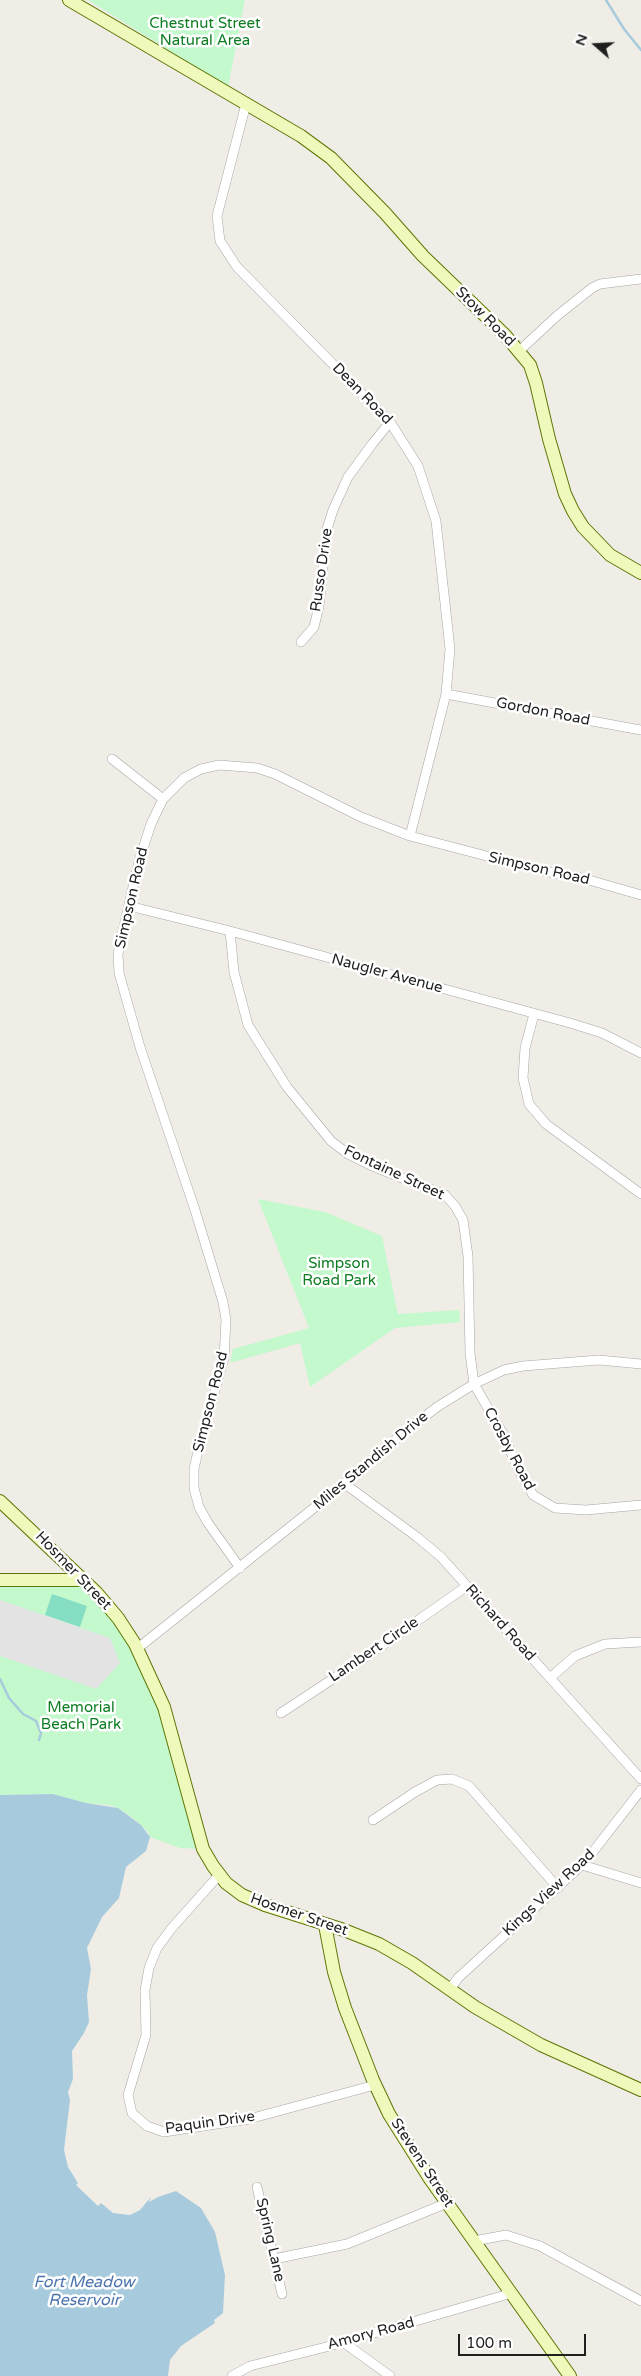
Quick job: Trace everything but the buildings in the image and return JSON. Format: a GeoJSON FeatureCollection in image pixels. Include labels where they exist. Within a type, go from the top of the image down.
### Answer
{"type":"FeatureCollection","features":[{"type":"Feature","properties":{"kind":"street","name":"Stow Road"},"geometry":{"type":"LineString","coordinates":[[68,0],[317,146],[331,158],[385,213],[423,256],[493,323],[530,365],[549,439],[573,511],[583,527],[610,555],[641,573]]}},
{"type":"Feature","properties":{"kind":"street","name":"Dean Road"},"geometry":{"type":"LineString","coordinates":[[250,106],[217,216],[220,241],[237,267],[390,422],[418,466],[436,521],[450,649],[446,694],[410,836]]}},
{"type":"Feature","properties":{"kind":"street"},"geometry":{"type":"LineString","coordinates":[[519,351],[558,315],[592,288],[600,284],[641,279]]}},
{"type":"Feature","properties":{"kind":"street","name":"Russo Drive"},"geometry":{"type":"LineString","coordinates":[[301,642],[314,627],[327,529],[333,510],[348,477],[390,422]]}},
{"type":"Feature","properties":{"kind":"street","name":"Gordon Road"},"geometry":{"type":"LineString","coordinates":[[446,694],[641,730]]}},
{"type":"Feature","properties":{"kind":"street"},"geometry":{"type":"LineString","coordinates":[[112,759],[163,799]]}},
{"type":"Feature","properties":{"kind":"street","name":"Simpson Road"},"geometry":{"type":"LineString","coordinates":[[240,1568],[208,1524],[199,1507],[194,1488],[194,1469],[198,1450],[224,1358],[226,1320],[218,1283],[123,992],[119,973],[118,954],[145,842],[163,799],[184,778],[201,769],[219,765],[238,765],[276,774],[352,814],[410,836],[544,871],[582,878],[641,895]]}},
{"type":"Feature","properties":{"kind":"street","name":"Naugler Avenue"},"geometry":{"type":"LineString","coordinates":[[129,906],[230,931],[602,1033],[641,1053]]}},
{"type":"Feature","properties":{"kind":"street","name":"Fontaine Street"},"geometry":{"type":"LineString","coordinates":[[230,931],[234,972],[248,1025],[287,1087],[331,1141],[348,1154],[370,1165],[445,1195],[455,1206],[463,1220],[468,1256],[470,1353],[474,1384]]}},
{"type":"Feature","properties":{"kind":"street"},"geometry":{"type":"LineString","coordinates":[[534,1014],[525,1048],[523,1078],[529,1104],[546,1124],[641,1194]]}},
{"type":"Feature","properties":{"kind":"street","name":"Miles Standish Drive"},"geometry":{"type":"LineString","coordinates":[[138,1648],[344,1484],[422,1418],[474,1384],[504,1370],[523,1366],[599,1360],[641,1364]]}},
{"type":"Feature","properties":{"kind":"street","name":"Crosby Road"},"geometry":{"type":"LineString","coordinates":[[474,1384],[503,1434],[520,1473],[533,1495],[556,1508],[586,1510],[641,1505]]}},
{"type":"Feature","properties":{"kind":"street","name":"Richard Road"},"geometry":{"type":"LineString","coordinates":[[344,1484],[418,1537],[441,1557],[641,1779]]}},
{"type":"Feature","properties":{"kind":"street","name":"Hosmer Street"},"geometry":{"type":"LineString","coordinates":[[0,1501],[84,1580],[118,1618],[138,1648],[164,1707],[204,1849],[219,1875],[234,1889],[252,1900],[362,1936],[379,1944],[491,2017],[541,2045],[641,2090]]}},
{"type":"Feature","properties":{"kind":"street"},"geometry":{"type":"LineString","coordinates":[[0,1580],[84,1580]]}},
{"type":"Feature","properties":{"kind":"street","name":"Lambert Circle"},"geometry":{"type":"LineString","coordinates":[[281,1713],[360,1662],[467,1586]]}},
{"type":"Feature","properties":{"kind":"street"},"geometry":{"type":"LineString","coordinates":[[550,1678],[575,1656],[604,1644],[641,1642]]}},
{"type":"Feature","properties":{"kind":"street"},"geometry":{"type":"LineString","coordinates":[[373,1820],[437,1780],[452,1780],[469,1786],[558,1888]]}},
{"type":"Feature","properties":{"kind":"street","name":"Kings View Road"},"geometry":{"type":"LineString","coordinates":[[450,1989],[472,1965],[582,1864],[610,1832],[641,1790]]}},
{"type":"Feature","properties":{"kind":"street"},"geometry":{"type":"LineString","coordinates":[[582,1864],[641,1883]]}},
{"type":"Feature","properties":{"kind":"street","name":"Paquin Drive"},"geometry":{"type":"LineString","coordinates":[[219,1875],[171,1929],[157,1948],[149,1968],[145,1990],[146,2035],[128,2095],[132,2113],[147,2126],[164,2132],[249,2119],[375,2085]]}},
{"type":"Feature","properties":{"kind":"street","name":"Stevens Street"},"geometry":{"type":"LineString","coordinates":[[325,1925],[339,1990],[375,2085],[389,2114],[474,2241],[571,2375]]}},
{"type":"Feature","properties":{"kind":"street","name":"Spring Lane"},"geometry":{"type":"LineString","coordinates":[[257,2187],[282,2294]]}},
{"type":"Feature","properties":{"kind":"street"},"geometry":{"type":"LineString","coordinates":[[274,2259],[347,2244],[448,2203]]}},
{"type":"Feature","properties":{"kind":"street"},"geometry":{"type":"LineString","coordinates":[[474,2241],[506,2235],[540,2246],[641,2301]]}},
{"type":"Feature","properties":{"kind":"street","name":"Amory Road"},"geometry":{"type":"LineString","coordinates":[[232,2376],[250,2366],[343,2342],[512,2293]]}},
{"type":"Feature","properties":{"kind":"street"},"geometry":{"type":"LineString","coordinates":[[343,2342],[390,2376]]}},
{"type":"Feature","properties":{"kind":"green space","name":"Chestnut Street Natural Area"},"geometry":{"type":"Polygon","coordinates":[[[88,0],[245,0],[228,87],[88,0]]]}},
{"type":"Feature","properties":{"kind":"green space","name":"Simpson Road Park"},"geometry":{"type":"Polygon","coordinates":[[[258,1199],[325,1212],[382,1236],[398,1314],[459,1310],[460,1322],[395,1328],[310,1387],[300,1343],[230,1363],[233,1349],[309,1328],[258,1199]]]}},
{"type":"Feature","properties":{"kind":"green space","name":"Memorial Beach Park"},"geometry":{"type":"Polygon","coordinates":[[[0,1580],[84,1580],[147,1665],[203,1849],[180,1848],[150,1837],[148,1832],[133,1818],[118,1808],[109,1805],[86,1803],[53,1794],[0,1795],[0,1580]]]}},
{"type":"Feature","properties":{"kind":"green space"},"geometry":{"type":"Polygon","coordinates":[[[52,1594],[87,1606],[80,1627],[45,1615],[52,1594]]]}},
{"type":"Feature","properties":{"kind":"shaded area"},"geometry":{"type":"Polygon","coordinates":[[[0,1600],[110,1638],[120,1663],[96,1689],[0,1656],[0,1600]]]}},
{"type":"Feature","properties":{"kind":"water","name":"Fort Meadow Reservoir"},"geometry":{"type":"Polygon","coordinates":[[[53,1794],[86,1803],[118,1808],[141,1825],[150,1837],[146,1851],[126,1867],[119,1898],[102,1917],[87,1948],[91,1969],[87,1995],[89,2022],[72,2051],[73,2079],[68,2092],[70,2100],[64,2150],[68,2167],[78,2183],[76,2185],[98,2206],[101,2203],[113,2213],[130,2215],[140,2210],[151,2197],[149,2202],[176,2191],[201,2208],[215,2232],[225,2275],[223,2313],[214,2320],[215,2323],[181,2346],[170,2360],[168,2376],[0,2376],[0,1795],[53,1794]]]}},
{"type":"Feature","properties":{"kind":"waterway"},"geometry":{"type":"LineString","coordinates":[[606,0],[624,29],[641,50]]}},
{"type":"Feature","properties":{"kind":"waterway"},"geometry":{"type":"LineString","coordinates":[[0,1679],[9,1698],[23,1714],[36,1721],[41,1733],[39,1740]]}}]}
